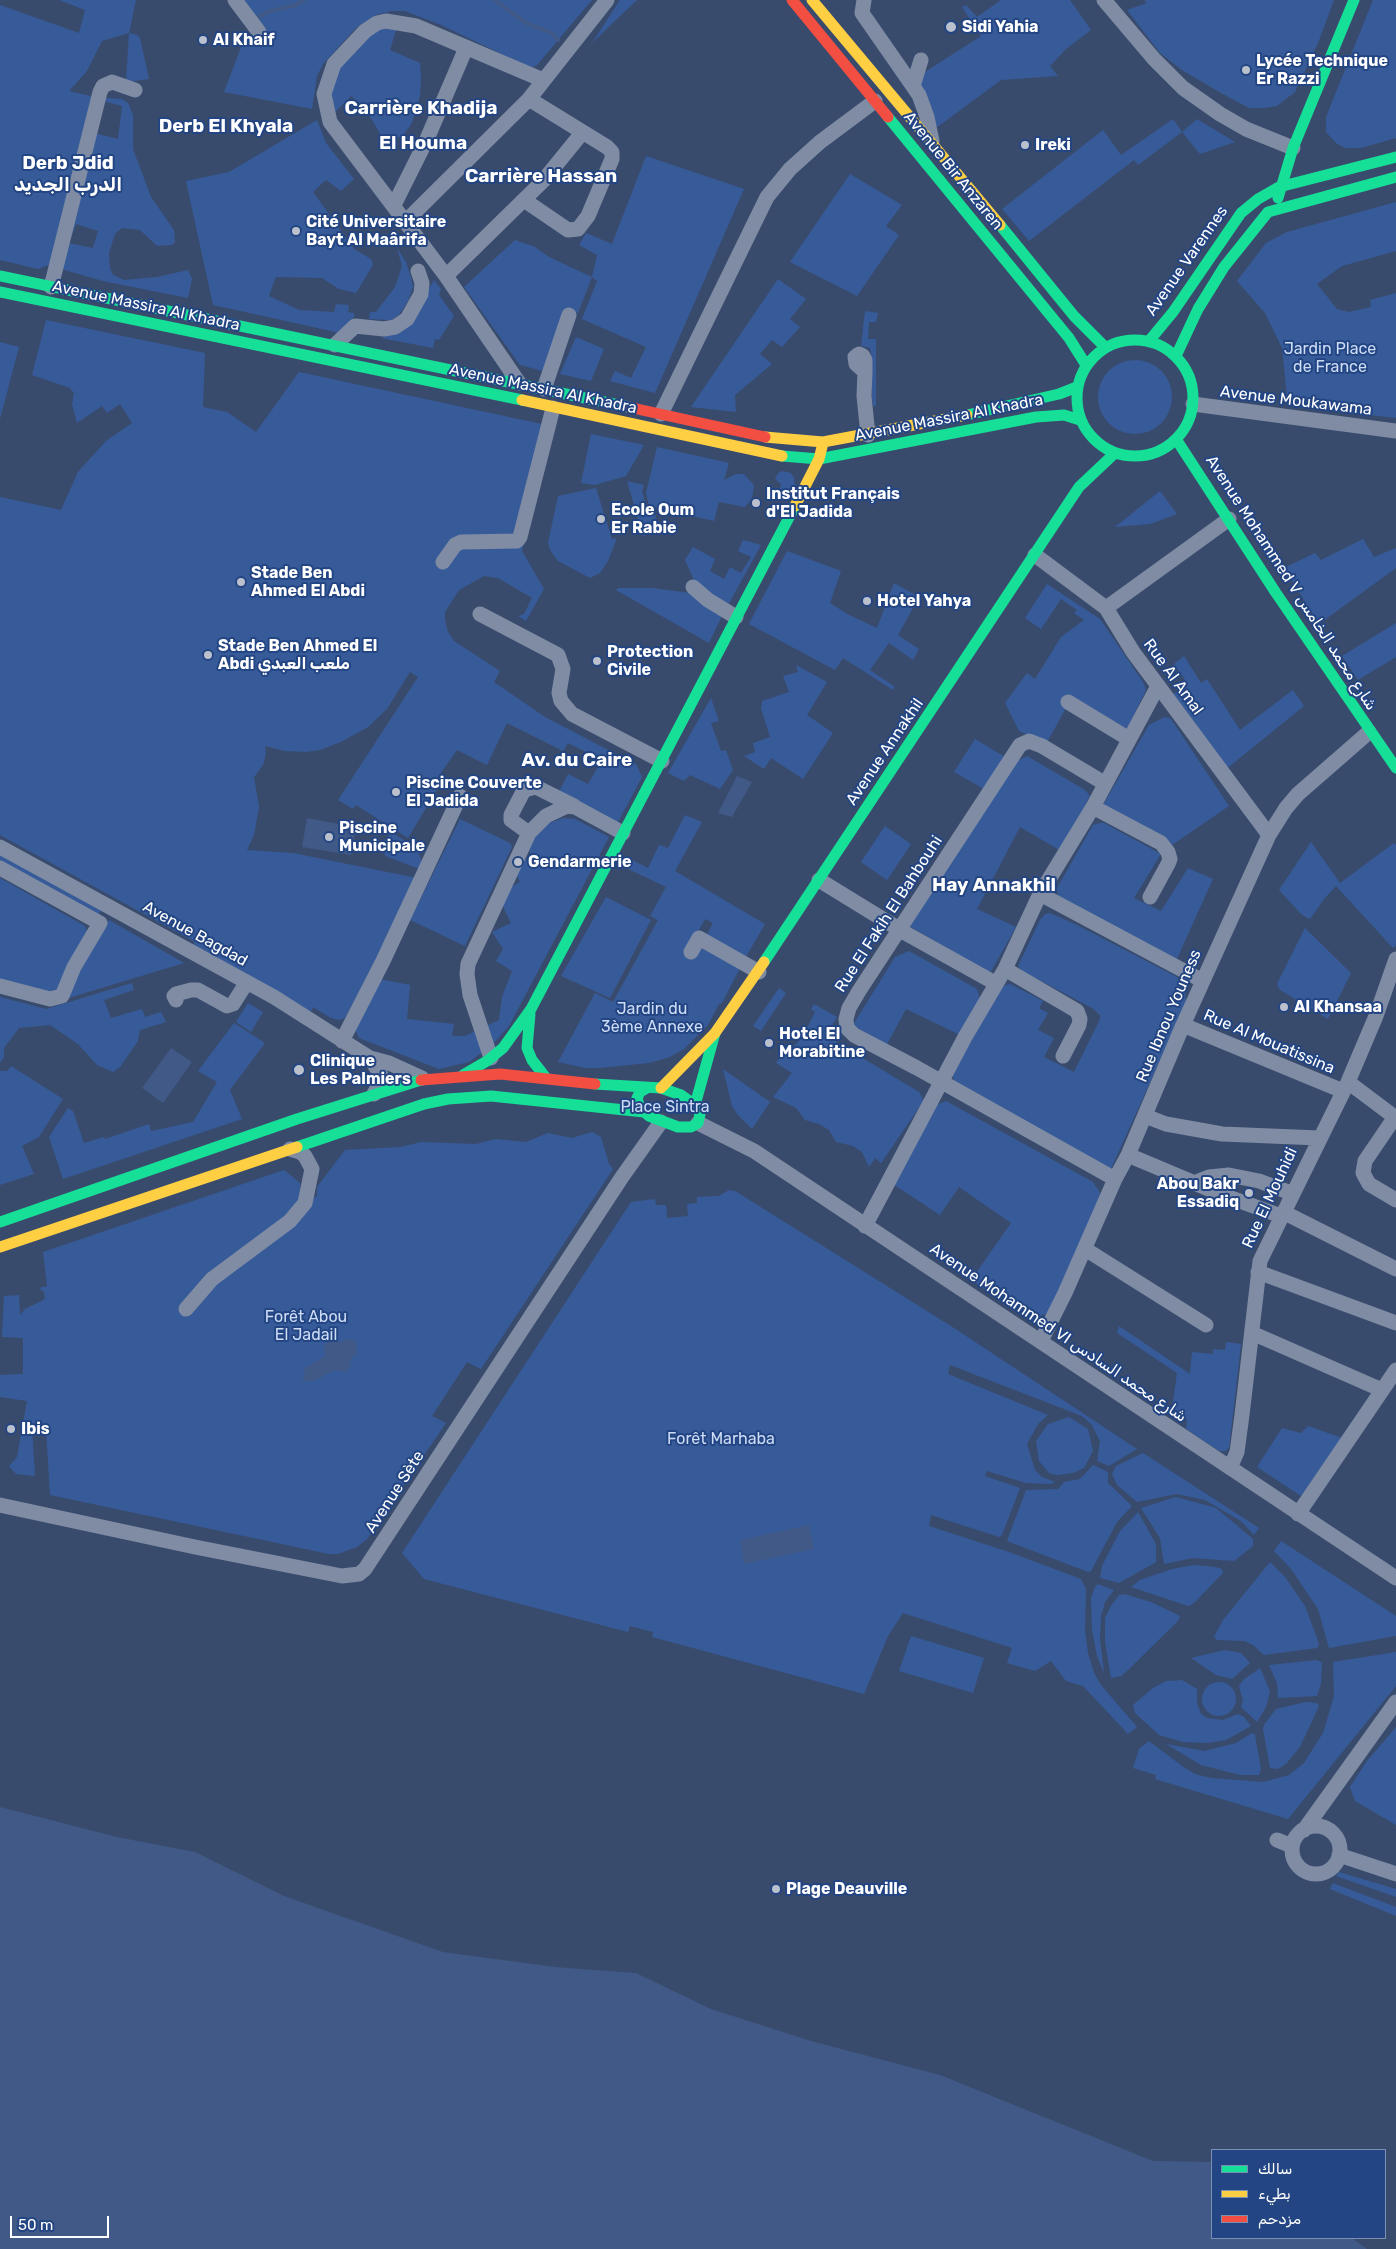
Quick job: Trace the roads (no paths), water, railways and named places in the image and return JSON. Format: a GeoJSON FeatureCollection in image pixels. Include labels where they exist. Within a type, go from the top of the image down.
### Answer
{"type":"FeatureCollection","features":[{"type":"Feature","properties":{"kind":"main road","name":"Avenue Bir Anzaren"},"geometry":{"type":"LineString","coordinates":[[792,0],[814,6],[933,143],[1074,316],[1105,347]]}},
{"type":"Feature","properties":{"kind":"main road"},"geometry":{"type":"LineString","coordinates":[[1276,208],[1279,187],[1293,148],[1354,0]]}},
{"type":"Feature","properties":{"kind":"main road","name":"Avenue Bir Anzaren"},"geometry":{"type":"LineString","coordinates":[[814,6],[875,101],[1069,338],[1086,364]]}},
{"type":"Feature","properties":{"kind":"main road","name":"Avenue Varennes"},"geometry":{"type":"LineString","coordinates":[[1149,340],[1173,312],[1241,213],[1258,198],[1279,187],[1396,157]]}},
{"type":"Feature","properties":{"kind":"main road","name":"Avenue Varennes"},"geometry":{"type":"LineString","coordinates":[[1176,356],[1198,309],[1224,267],[1261,218],[1276,208],[1396,177]]}},
{"type":"Feature","properties":{"kind":"main road","name":"Avenue Massira Al Khadra"},"geometry":{"type":"LineString","coordinates":[[0,276],[544,388],[777,440],[823,442],[1010,406],[1059,394],[1077,387]]}},
{"type":"Feature","properties":{"kind":"main road","name":"Avenue Massira Al Khadra"},"geometry":{"type":"LineString","coordinates":[[0,292],[771,454],[819,458],[1036,417],[1064,415],[1080,420]]}},
{"type":"Feature","properties":{"kind":"main road"},"geometry":{"type":"LineString","coordinates":[[1126,339],[1149,340],[1164,346],[1176,356],[1186,369],[1192,384],[1193,404],[1188,422],[1176,439],[1163,449],[1148,455],[1131,456],[1115,453],[1094,440],[1080,420],[1076,403],[1077,387],[1086,364],[1105,347],[1126,339]]}},
{"type":"Feature","properties":{"kind":"main road","name":"Avenue Mohammed V شارع محمد الخامس"},"geometry":{"type":"LineString","coordinates":[[1176,439],[1369,732],[1396,768]]}},
{"type":"Feature","properties":{"kind":"main road","name":"Avenue Annakhil"},"geometry":{"type":"LineString","coordinates":[[1079,487],[1094,440]]}},
{"type":"Feature","properties":{"kind":"main road"},"geometry":{"type":"LineString","coordinates":[[463,1075],[491,1058],[512,1037],[530,1009],[662,761],[819,458],[823,442]]}},
{"type":"Feature","properties":{"kind":"main road","name":"Avenue Annakhil"},"geometry":{"type":"LineString","coordinates":[[661,1088],[715,1033],[759,972],[1079,487],[1115,453]]}},
{"type":"Feature","properties":{"kind":"main road"},"geometry":{"type":"LineString","coordinates":[[530,1009],[527,1048],[532,1060],[546,1078]]}},
{"type":"Feature","properties":{"kind":"main road","name":"Avenue Annakhil"},"geometry":{"type":"LineString","coordinates":[[695,1105],[715,1033]]}},
{"type":"Feature","properties":{"kind":"main road"},"geometry":{"type":"LineString","coordinates":[[0,1222],[374,1094],[424,1080],[463,1075],[500,1074],[661,1088],[682,1095],[695,1105],[700,1114],[698,1123],[682,1127],[660,1122],[644,1112],[638,1104],[637,1098],[640,1092],[647,1088]]}},
{"type":"Feature","properties":{"kind":"main road"},"geometry":{"type":"LineString","coordinates":[[0,1247],[416,1106],[456,1099],[491,1096],[644,1112]]}},
{"type":"Feature","properties":{"kind":"street"},"geometry":{"type":"LineString","coordinates":[[235,0],[258,32]]}},
{"type":"Feature","properties":{"kind":"street"},"geometry":{"type":"LineString","coordinates":[[405,222],[529,99],[607,0]]}},
{"type":"Feature","properties":{"kind":"street"},"geometry":{"type":"LineString","coordinates":[[864,0],[862,13],[913,86],[927,117],[933,143]]}},
{"type":"Feature","properties":{"kind":"street"},"geometry":{"type":"LineString","coordinates":[[1104,0],[1154,59],[1183,88],[1207,106],[1246,129],[1293,148]]}},
{"type":"Feature","properties":{"kind":"street"},"geometry":{"type":"LineString","coordinates":[[520,383],[446,276],[330,122],[324,103],[324,86],[334,64],[365,31],[377,23],[386,20],[416,26],[543,80]]}},
{"type":"Feature","properties":{"kind":"street"},"geometry":{"type":"LineString","coordinates":[[394,205],[427,138],[466,48]]}},
{"type":"Feature","properties":{"kind":"street"},"geometry":{"type":"LineString","coordinates":[[913,86],[921,60]]}},
{"type":"Feature","properties":{"kind":"street"},"geometry":{"type":"LineString","coordinates":[[50,287],[100,92],[103,86],[112,82],[135,90]]}},
{"type":"Feature","properties":{"kind":"street"},"geometry":{"type":"LineString","coordinates":[[524,200],[568,230],[575,230],[584,224],[609,170],[612,155],[607,147],[529,99]]}},
{"type":"Feature","properties":{"kind":"street"},"geometry":{"type":"LineString","coordinates":[[660,414],[767,197],[790,169],[820,142],[875,101]]}},
{"type":"Feature","properties":{"kind":"street"},"geometry":{"type":"LineString","coordinates":[[446,276],[524,200],[582,133]]}},
{"type":"Feature","properties":{"kind":"street"},"geometry":{"type":"LineString","coordinates":[[335,345],[355,326],[384,329],[395,327],[407,319],[421,294],[422,283],[418,271]]}},
{"type":"Feature","properties":{"kind":"street"},"geometry":{"type":"LineString","coordinates":[[544,388],[569,315]]}},
{"type":"Feature","properties":{"kind":"street"},"geometry":{"type":"LineString","coordinates":[[865,372],[868,434]]}},
{"type":"Feature","properties":{"kind":"street","name":"Avenue Moukawama"},"geometry":{"type":"LineString","coordinates":[[1193,404],[1396,431]]}},
{"type":"Feature","properties":{"kind":"street"},"geometry":{"type":"LineString","coordinates":[[443,562],[455,544],[461,542],[517,541],[520,537],[553,408]]}},
{"type":"Feature","properties":{"kind":"street"},"geometry":{"type":"LineString","coordinates":[[1106,608],[1229,519]]}},
{"type":"Feature","properties":{"kind":"street","name":"Rue Al Amal"},"geometry":{"type":"LineString","coordinates":[[1035,555],[1106,608],[1132,652],[1269,835]]}},
{"type":"Feature","properties":{"kind":"street"},"geometry":{"type":"LineString","coordinates":[[693,587],[708,600],[736,617]]}},
{"type":"Feature","properties":{"kind":"street"},"geometry":{"type":"LineString","coordinates":[[480,614],[558,655],[563,669],[559,693],[561,701],[572,714],[662,761]]}},
{"type":"Feature","properties":{"kind":"street"},"geometry":{"type":"LineString","coordinates":[[865,1226],[995,983],[1005,969],[1040,894],[1093,807],[1104,783],[1158,686]]}},
{"type":"Feature","properties":{"kind":"street"},"geometry":{"type":"LineString","coordinates":[[1068,702],[1130,739]]}},
{"type":"Feature","properties":{"kind":"street","name":"Rue Ibnou Youness"},"geometry":{"type":"LineString","coordinates":[[1042,1341],[1115,1179],[1128,1155],[1183,1025],[1269,835],[1286,808],[1298,794],[1369,732]]}},
{"type":"Feature","properties":{"kind":"street","name":"Rue El Fakih El Bahbouhi"},"geometry":{"type":"LineString","coordinates":[[1104,783],[1042,746],[1029,742],[1020,746],[899,928],[849,1008],[846,1019],[847,1028],[854,1035],[1115,1179]]}},
{"type":"Feature","properties":{"kind":"street"},"geometry":{"type":"LineString","coordinates":[[529,833],[511,820],[511,815],[524,790],[536,787],[623,834]]}},
{"type":"Feature","properties":{"kind":"street"},"geometry":{"type":"LineString","coordinates":[[342,1040],[383,961],[460,796]]}},
{"type":"Feature","properties":{"kind":"street"},"geometry":{"type":"LineString","coordinates":[[491,1058],[470,994],[467,974],[468,964],[529,833],[535,825],[560,807],[575,807]]}},
{"type":"Feature","properties":{"kind":"street"},"geometry":{"type":"LineString","coordinates":[[1093,807],[1161,843],[1168,852],[1168,864],[1150,896]]}},
{"type":"Feature","properties":{"kind":"street","name":"Avenue Bagdad"},"geometry":{"type":"LineString","coordinates":[[0,847],[247,982],[370,1058],[389,1063],[424,1080]]}},
{"type":"Feature","properties":{"kind":"street"},"geometry":{"type":"LineString","coordinates":[[0,868],[100,923]]}},
{"type":"Feature","properties":{"kind":"street"},"geometry":{"type":"LineString","coordinates":[[819,880],[995,983]]}},
{"type":"Feature","properties":{"kind":"street"},"geometry":{"type":"LineString","coordinates":[[1040,894],[1203,980]]}},
{"type":"Feature","properties":{"kind":"street"},"geometry":{"type":"LineString","coordinates":[[0,986],[50,999],[62,996],[74,967],[100,923],[112,908]]}},
{"type":"Feature","properties":{"kind":"street"},"geometry":{"type":"LineString","coordinates":[[691,952],[703,932],[759,972]]}},
{"type":"Feature","properties":{"kind":"street","name":"Rue El Mouhidi"},"geometry":{"type":"LineString","coordinates":[[1230,1468],[1239,1438],[1258,1272],[1266,1246],[1345,1087],[1376,1016],[1396,959]]}},
{"type":"Feature","properties":{"kind":"street"},"geometry":{"type":"LineString","coordinates":[[1005,969],[1077,1011],[1080,1019],[1079,1025],[1064,1056]]}},
{"type":"Feature","properties":{"kind":"street"},"geometry":{"type":"LineString","coordinates":[[176,1000],[174,996],[176,994],[198,990],[227,1006],[233,1004],[247,982]]}},
{"type":"Feature","properties":{"kind":"street","name":"Rue Al Mouatissina"},"geometry":{"type":"LineString","coordinates":[[1183,1025],[1345,1087],[1394,1113]]}},
{"type":"Feature","properties":{"kind":"street"},"geometry":{"type":"LineString","coordinates":[[370,1058],[381,1075],[379,1085],[374,1094]]}},
{"type":"Feature","properties":{"kind":"street"},"geometry":{"type":"LineString","coordinates":[[1394,1113],[1366,1161],[1363,1173],[1370,1184],[1396,1200]]}},
{"type":"Feature","properties":{"kind":"street"},"geometry":{"type":"LineString","coordinates":[[1145,1116],[1166,1124],[1222,1134],[1319,1138]]}},
{"type":"Feature","properties":{"kind":"street","name":"Avenue Sète"},"geometry":{"type":"LineString","coordinates":[[0,1505],[342,1576],[359,1574],[366,1569],[616,1185],[660,1122]]}},
{"type":"Feature","properties":{"kind":"street","name":"Avenue Mohammed VI شارع محمد السادس"},"geometry":{"type":"LineString","coordinates":[[698,1123],[754,1151],[1396,1578]]}},
{"type":"Feature","properties":{"kind":"street"},"geometry":{"type":"LineString","coordinates":[[186,1309],[212,1279],[286,1224],[299,1212],[308,1194],[319,1149],[328,1135]]}},
{"type":"Feature","properties":{"kind":"street"},"geometry":{"type":"LineString","coordinates":[[289,1149],[300,1152],[310,1162],[312,1177]]}},
{"type":"Feature","properties":{"kind":"street"},"geometry":{"type":"LineString","coordinates":[[1128,1155],[1194,1183],[1282,1214],[1396,1268]]}},
{"type":"Feature","properties":{"kind":"street"},"geometry":{"type":"LineString","coordinates":[[1194,1183],[1209,1177],[1229,1175],[1259,1181],[1291,1193]]}},
{"type":"Feature","properties":{"kind":"street"},"geometry":{"type":"LineString","coordinates":[[1085,1249],[1206,1325]]}},
{"type":"Feature","properties":{"kind":"street"},"geometry":{"type":"LineString","coordinates":[[1258,1272],[1396,1323]]}},
{"type":"Feature","properties":{"kind":"street"},"geometry":{"type":"LineString","coordinates":[[1252,1333],[1382,1390]]}},
{"type":"Feature","properties":{"kind":"street"},"geometry":{"type":"LineString","coordinates":[[1298,1514],[1396,1370]]}},
{"type":"Feature","properties":{"kind":"street"},"geometry":{"type":"LineString","coordinates":[[1304,1830],[1316,1826],[1324,1827],[1335,1836],[1340,1849],[1339,1855],[1330,1869],[1315,1874],[1307,1872],[1295,1862],[1292,1846],[1295,1838],[1304,1830],[1325,1802],[1396,1702]]}},
{"type":"Feature","properties":{"kind":"street"},"geometry":{"type":"LineString","coordinates":[[1324,1827],[1325,1802]]}},
{"type":"Feature","properties":{"kind":"street"},"geometry":{"type":"LineString","coordinates":[[1277,1840],[1292,1846]]}},
{"type":"Feature","properties":{"kind":"street"},"geometry":{"type":"LineString","coordinates":[[1339,1855],[1396,1874]]}},
{"type":"Feature","properties":{"kind":"waterway"},"geometry":{"type":"LineString","coordinates":[[257,18],[267,12],[296,5],[304,0]]}},
{"type":"Feature","properties":{"kind":"waterway"},"geometry":{"type":"LineString","coordinates":[[494,0],[526,23],[552,33],[558,40]]}},
{"type":"Feature","properties":{"kind":"place","name":"Sidi Yahia"},"geometry":{"type":"Point","coordinates":[951,27]}},
{"type":"Feature","properties":{"kind":"place","name":"Al Khaif"},"geometry":{"type":"Point","coordinates":[203,40]}},
{"type":"Feature","properties":{"kind":"place","name":"Lycée Technique Er Razzi"},"geometry":{"type":"Point","coordinates":[1246,70]}},
{"type":"Feature","properties":{"kind":"place","name":"Ireki"},"geometry":{"type":"Point","coordinates":[1025,145]}},
{"type":"Feature","properties":{"kind":"place","name":"Cité Universitaire Bayt Al Maârifa"},"geometry":{"type":"Point","coordinates":[296,231]}},
{"type":"Feature","properties":{"kind":"place","name":"Institut Français d'El Jadida"},"geometry":{"type":"Point","coordinates":[756,503]}},
{"type":"Feature","properties":{"kind":"place","name":"Ecole Oum Er Rabie"},"geometry":{"type":"Point","coordinates":[601,519]}},
{"type":"Feature","properties":{"kind":"place","name":"Stade Ben Ahmed El Abdi"},"geometry":{"type":"Point","coordinates":[241,582]}},
{"type":"Feature","properties":{"kind":"place","name":"Hotel Yahya"},"geometry":{"type":"Point","coordinates":[867,601]}},
{"type":"Feature","properties":{"kind":"place","name":"Stade Ben Ahmed El Abdi ملعب العبدي"},"geometry":{"type":"Point","coordinates":[208,655]}},
{"type":"Feature","properties":{"kind":"place","name":"Protection Civile"},"geometry":{"type":"Point","coordinates":[597,661]}},
{"type":"Feature","properties":{"kind":"place","name":"Piscine Couverte El Jadida"},"geometry":{"type":"Point","coordinates":[396,792]}},
{"type":"Feature","properties":{"kind":"place","name":"Piscine Municipale"},"geometry":{"type":"Point","coordinates":[329,837]}},
{"type":"Feature","properties":{"kind":"place","name":"Gendarmerie"},"geometry":{"type":"Point","coordinates":[518,862]}},
{"type":"Feature","properties":{"kind":"place","name":"Al Khansaa"},"geometry":{"type":"Point","coordinates":[1284,1007]}},
{"type":"Feature","properties":{"kind":"place","name":"Hotel El Morabitine"},"geometry":{"type":"Point","coordinates":[769,1043]}},
{"type":"Feature","properties":{"kind":"place","name":"Clinique Les Palmiers"},"geometry":{"type":"Point","coordinates":[299,1070]}},
{"type":"Feature","properties":{"kind":"place","name":"Abou Bakr Essadiq"},"geometry":{"type":"Point","coordinates":[1249,1193]}},
{"type":"Feature","properties":{"kind":"place","name":"Ibis"},"geometry":{"type":"Point","coordinates":[11,1429]}},
{"type":"Feature","properties":{"kind":"place","name":"Plage Deauville"},"geometry":{"type":"Point","coordinates":[776,1889]}},
{"type":"Feature","properties":{"kind":"district","name":"Carrière Khadija"},"geometry":{"type":"Point","coordinates":[421,109]}},
{"type":"Feature","properties":{"kind":"district","name":"Derb El Khyala"},"geometry":{"type":"Point","coordinates":[226,127]}},
{"type":"Feature","properties":{"kind":"district","name":"El Houma"},"geometry":{"type":"Point","coordinates":[423,144]}},
{"type":"Feature","properties":{"kind":"district","name":"Derb Jdid الدرب الجديد"},"geometry":{"type":"Point","coordinates":[68,175]}},
{"type":"Feature","properties":{"kind":"district","name":"Carrière Hassan"},"geometry":{"type":"Point","coordinates":[541,177]}},
{"type":"Feature","properties":{"kind":"district","name":"Av. du Caire"},"geometry":{"type":"Point","coordinates":[577,761]}},
{"type":"Feature","properties":{"kind":"district","name":"Hay Annakhil"},"geometry":{"type":"Point","coordinates":[994,886]}},
{"type":"Feature","properties":{"kind":"park label","name":"Jardin Place de France"},"geometry":{"type":"Point","coordinates":[1330,358]}},
{"type":"Feature","properties":{"kind":"park label","name":"Jardin du 3ème Annexe"},"geometry":{"type":"Point","coordinates":[652,1018]}},
{"type":"Feature","properties":{"kind":"park label","name":"Place Sintra"},"geometry":{"type":"Point","coordinates":[665,1107]}},
{"type":"Feature","properties":{"kind":"park label","name":"Forêt Abou El Jadail"},"geometry":{"type":"Point","coordinates":[306,1326]}},
{"type":"Feature","properties":{"kind":"park label","name":"Forêt Marhaba"},"geometry":{"type":"Point","coordinates":[721,1439]}}]}
